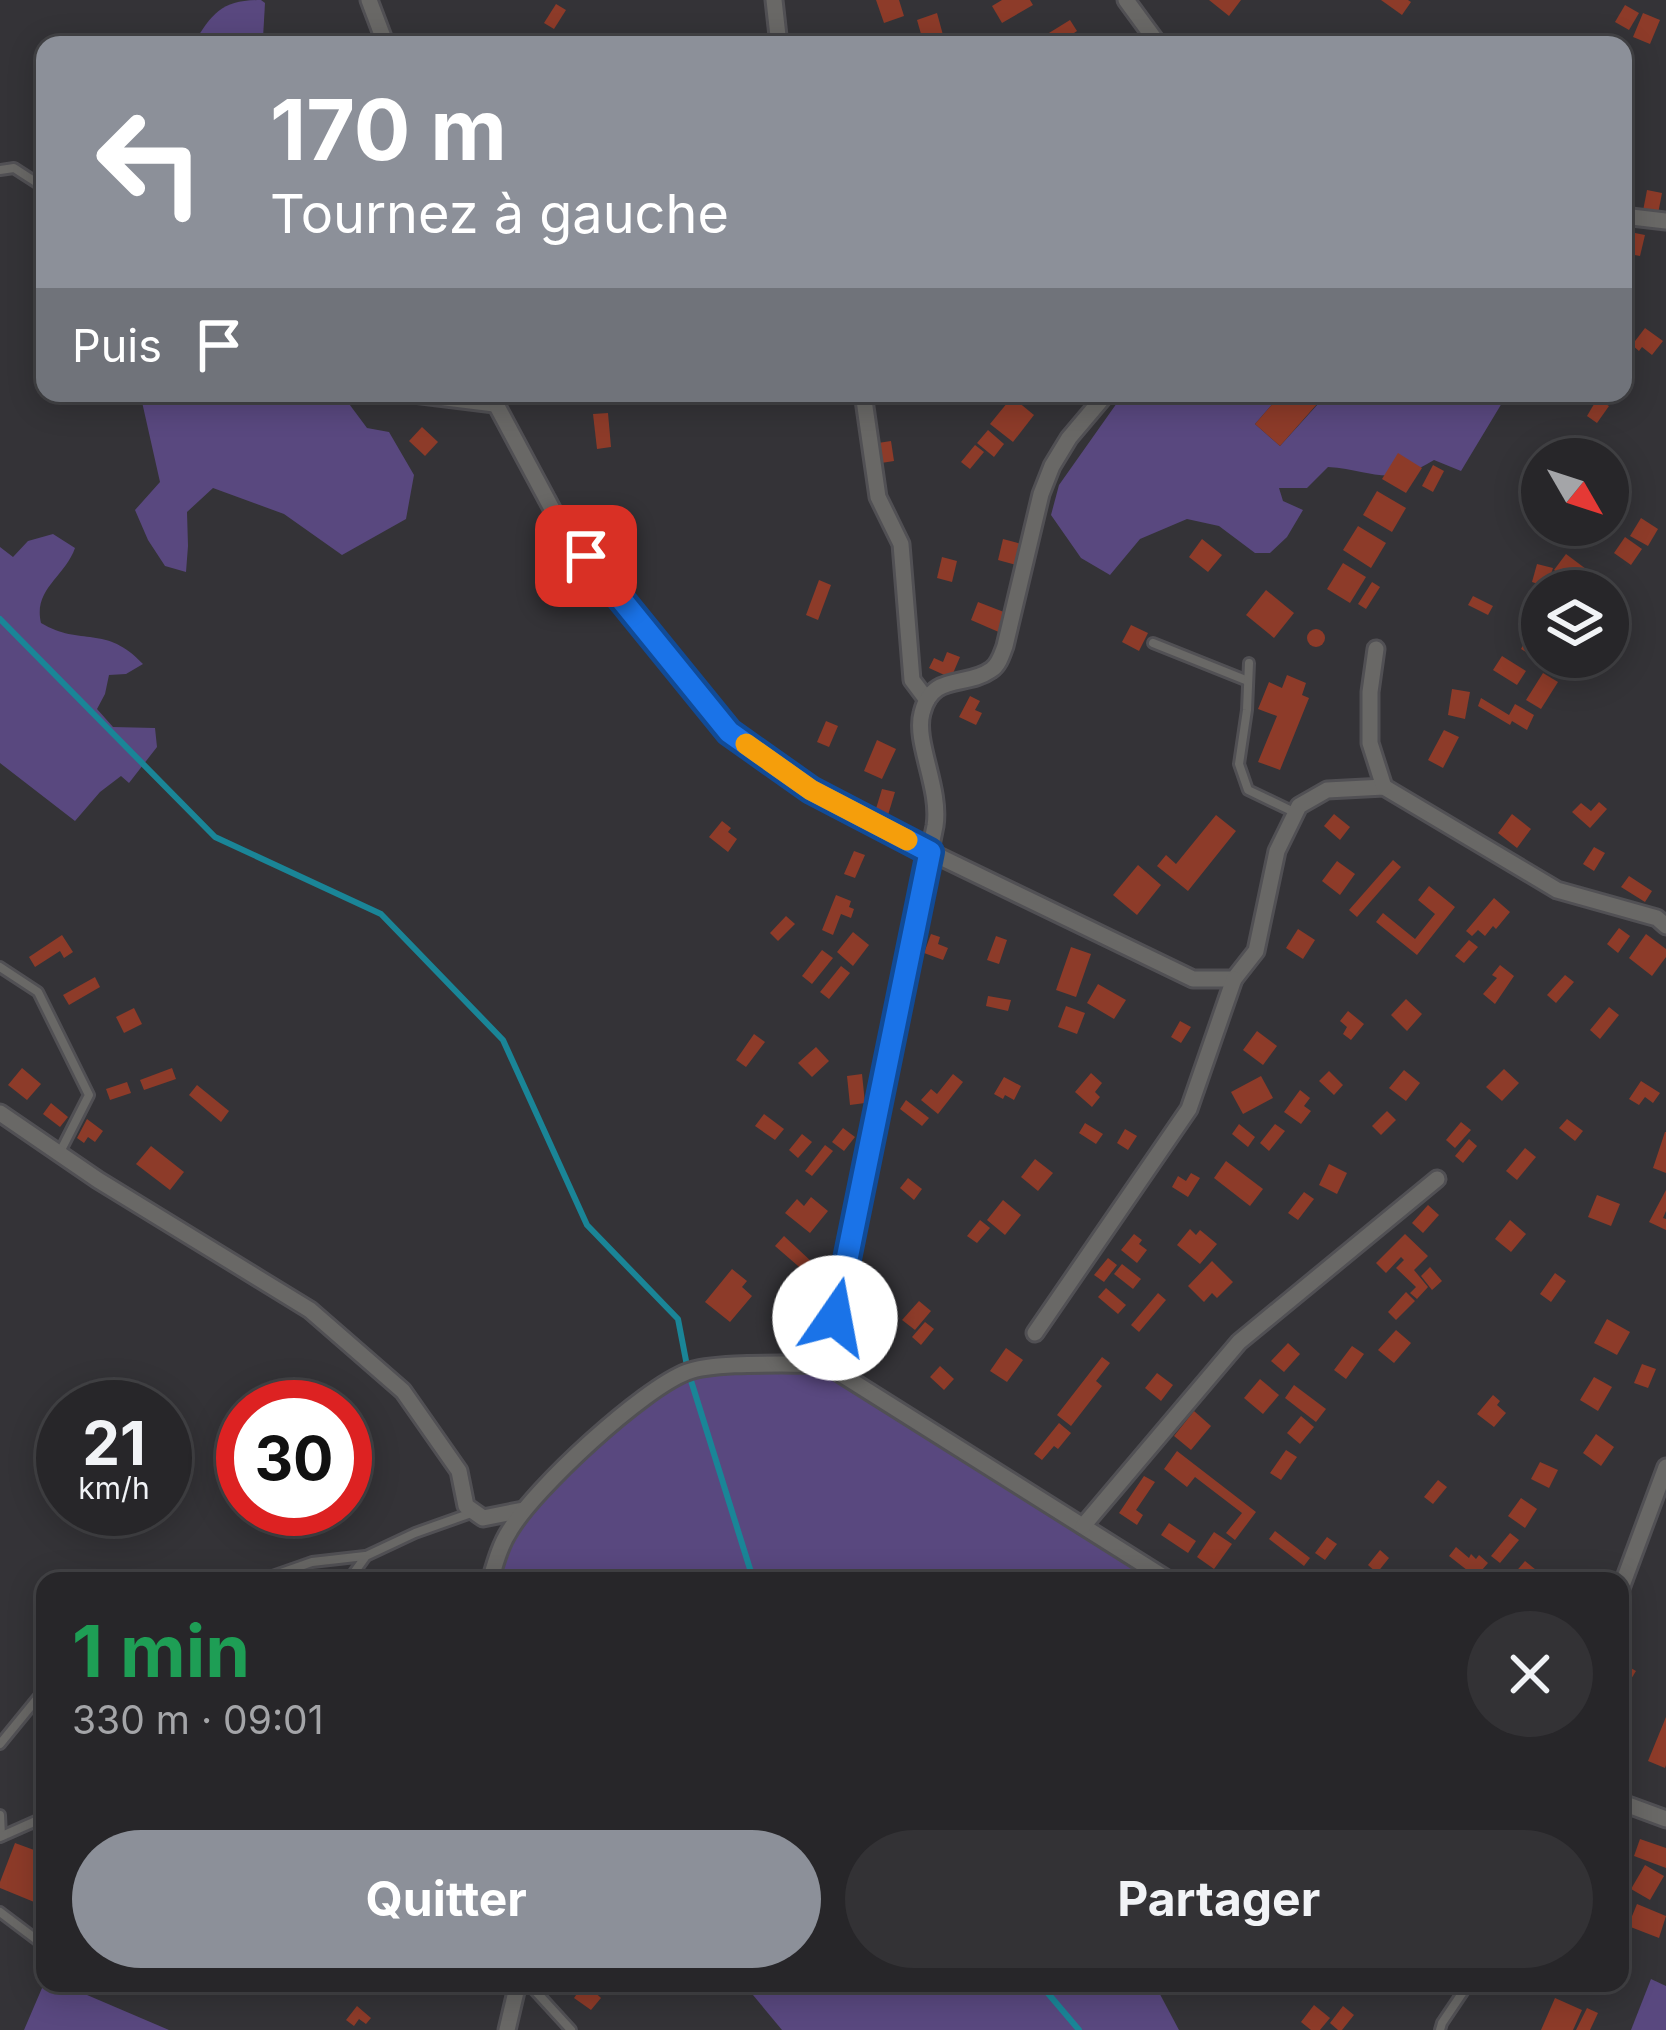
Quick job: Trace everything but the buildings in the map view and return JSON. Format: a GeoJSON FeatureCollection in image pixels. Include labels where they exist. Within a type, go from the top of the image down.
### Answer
{"type":"FeatureCollection","features":[{"type":"Feature","properties":{"kind":"street"},"geometry":{"type":"LineString","coordinates":[[369,0],[383,36]]}},
{"type":"Feature","properties":{"kind":"street"},"geometry":{"type":"LineString","coordinates":[[774,0],[778,36]]}},
{"type":"Feature","properties":{"kind":"street"},"geometry":{"type":"LineString","coordinates":[[1126,0],[1152,36]]}},
{"type":"Feature","properties":{"kind":"street"},"geometry":{"type":"LineString","coordinates":[[1632,217],[1666,221]]}},
{"type":"Feature","properties":{"kind":"street"},"geometry":{"type":"LineString","coordinates":[[497,402],[558,520],[729,732],[811,790],[930,852],[1193,980],[1234,979]]}},
{"type":"Feature","properties":{"kind":"street"},"geometry":{"type":"LineString","coordinates":[[864,402],[878,497],[902,544],[912,680],[927,700]]}},
{"type":"Feature","properties":{"kind":"street"},"geometry":{"type":"LineString","coordinates":[[825,1364],[937,812],[920,723],[927,700],[937,689],[984,674],[996,665],[1052,466],[1099,402]]}},
{"type":"Feature","properties":{"kind":"street"},"geometry":{"type":"LineString","coordinates":[[1376,649],[1370,742],[1384,787]]}},
{"type":"Feature","properties":{"kind":"street"},"geometry":{"type":"LineString","coordinates":[[1035,1334],[1190,1109],[1234,979],[1256,951],[1277,851],[1299,806],[1327,790],[1384,787],[1557,890],[1657,918],[1666,926]]}},
{"type":"Feature","properties":{"kind":"street"},"geometry":{"type":"LineString","coordinates":[[0,1113],[98,1180],[310,1310],[403,1391],[459,1471],[466,1506],[482,1518],[523,1510]]}},
{"type":"Feature","properties":{"kind":"street"},"geometry":{"type":"LineString","coordinates":[[1083,1526],[1239,1342],[1437,1179]]}},
{"type":"Feature","properties":{"kind":"street"},"geometry":{"type":"LineString","coordinates":[[493,1572],[507,1534],[523,1510],[552,1478],[646,1396],[688,1371],[825,1364],[1156,1572]]}},
{"type":"Feature","properties":{"kind":"street"},"geometry":{"type":"LineString","coordinates":[[1627,1572],[1666,1467]]}},
{"type":"Feature","properties":{"kind":"street"},"geometry":{"type":"LineString","coordinates":[[1629,1805],[1666,1819]]}},
{"type":"Feature","properties":{"kind":"street"},"geometry":{"type":"LineString","coordinates":[[507,2030],[516,1992]]}},
{"type":"Feature","properties":{"kind":"lane"},"geometry":{"type":"LineString","coordinates":[[0,170],[14,168],[36,182]]}},
{"type":"Feature","properties":{"kind":"lane"},"geometry":{"type":"LineString","coordinates":[[1154,643],[1248,681]]}},
{"type":"Feature","properties":{"kind":"lane"},"geometry":{"type":"LineString","coordinates":[[1249,663],[1239,764],[1248,790],[1296,813]]}},
{"type":"Feature","properties":{"kind":"lane"},"geometry":{"type":"LineString","coordinates":[[0,967],[38,992],[89,1095],[60,1152]]}},
{"type":"Feature","properties":{"kind":"lane"},"geometry":{"type":"LineString","coordinates":[[284,1572],[312,1562],[367,1556],[474,1512]]}},
{"type":"Feature","properties":{"kind":"lane"},"geometry":{"type":"LineString","coordinates":[[355,1572],[367,1556]]}},
{"type":"Feature","properties":{"kind":"lane"},"geometry":{"type":"LineString","coordinates":[[0,1744],[36,1699]]}},
{"type":"Feature","properties":{"kind":"lane"},"geometry":{"type":"LineString","coordinates":[[0,1815],[1,1837],[36,1821]]}},
{"type":"Feature","properties":{"kind":"lane"},"geometry":{"type":"LineString","coordinates":[[0,1912],[36,1939]]}},
{"type":"Feature","properties":{"kind":"lane"},"geometry":{"type":"LineString","coordinates":[[536,1992],[572,2030]]}},
{"type":"Feature","properties":{"kind":"lane"},"geometry":{"type":"LineString","coordinates":[[1440,2030],[1463,1992]]}},
{"type":"Feature","properties":{"kind":"shaded area"},"geometry":{"type":"Polygon","coordinates":[[[237,2],[265,3],[263,36],[199,36],[220,10],[237,2]]]}},
{"type":"Feature","properties":{"kind":"shaded area"},"geometry":{"type":"Polygon","coordinates":[[[142,402],[348,402],[367,428],[389,432],[414,475],[406,519],[342,555],[284,514],[213,488],[187,512],[186,572],[165,566],[135,510],[160,482],[142,402]]]}},
{"type":"Feature","properties":{"kind":"shaded area"},"geometry":{"type":"Polygon","coordinates":[[[1118,402],[1274,402],[1255,424],[1280,446],[1320,402],[1503,402],[1461,471],[1434,460],[1393,475],[1328,467],[1307,488],[1279,488],[1283,501],[1303,510],[1287,537],[1270,553],[1255,553],[1219,526],[1187,519],[1140,539],[1110,575],[1081,558],[1051,515],[1059,485],[1118,402]]]}},
{"type":"Feature","properties":{"kind":"shaded area"},"geometry":{"type":"Polygon","coordinates":[[[53,534],[75,548],[46,592],[41,623],[117,644],[143,664],[126,674],[109,675],[97,709],[113,727],[155,728],[157,747],[129,783],[121,776],[75,821],[0,763],[0,547],[13,557],[28,541],[53,534]]]}},
{"type":"Feature","properties":{"kind":"shaded area"},"geometry":{"type":"Polygon","coordinates":[[[825,1364],[1156,1572],[493,1572],[507,1534],[552,1478],[688,1371],[825,1364]]]}},
{"type":"Feature","properties":{"kind":"shaded area"},"geometry":{"type":"Polygon","coordinates":[[[1651,1979],[1666,1986],[1666,2030],[1631,2030],[1651,1979]]]}},
{"type":"Feature","properties":{"kind":"shaded area"},"geometry":{"type":"Polygon","coordinates":[[[40,1992],[80,1992],[169,2030],[24,2030],[40,1992]]]}},
{"type":"Feature","properties":{"kind":"shaded area"},"geometry":{"type":"Polygon","coordinates":[[[750,1992],[1159,1992],[1179,2030],[782,2030],[750,1992]]]}},
{"type":"Feature","properties":{"kind":"waterway"},"geometry":{"type":"LineString","coordinates":[[0,619],[215,837],[381,914],[503,1040],[587,1225],[678,1319],[688,1371],[752,1572]]}},
{"type":"Feature","properties":{"kind":"waterway"},"geometry":{"type":"LineString","coordinates":[[1047,1992],[1079,2030]]}},
{"type":"Feature","properties":{"kind":"slow traffic"},"geometry":{"type":"LineString","coordinates":[[746,744],[811,790],[907,840]]}},
{"type":"Feature","properties":{"kind":"route"},"geometry":{"type":"LineString","coordinates":[[586,556],[729,732],[811,790],[930,852],[835,1318]]}}]}
